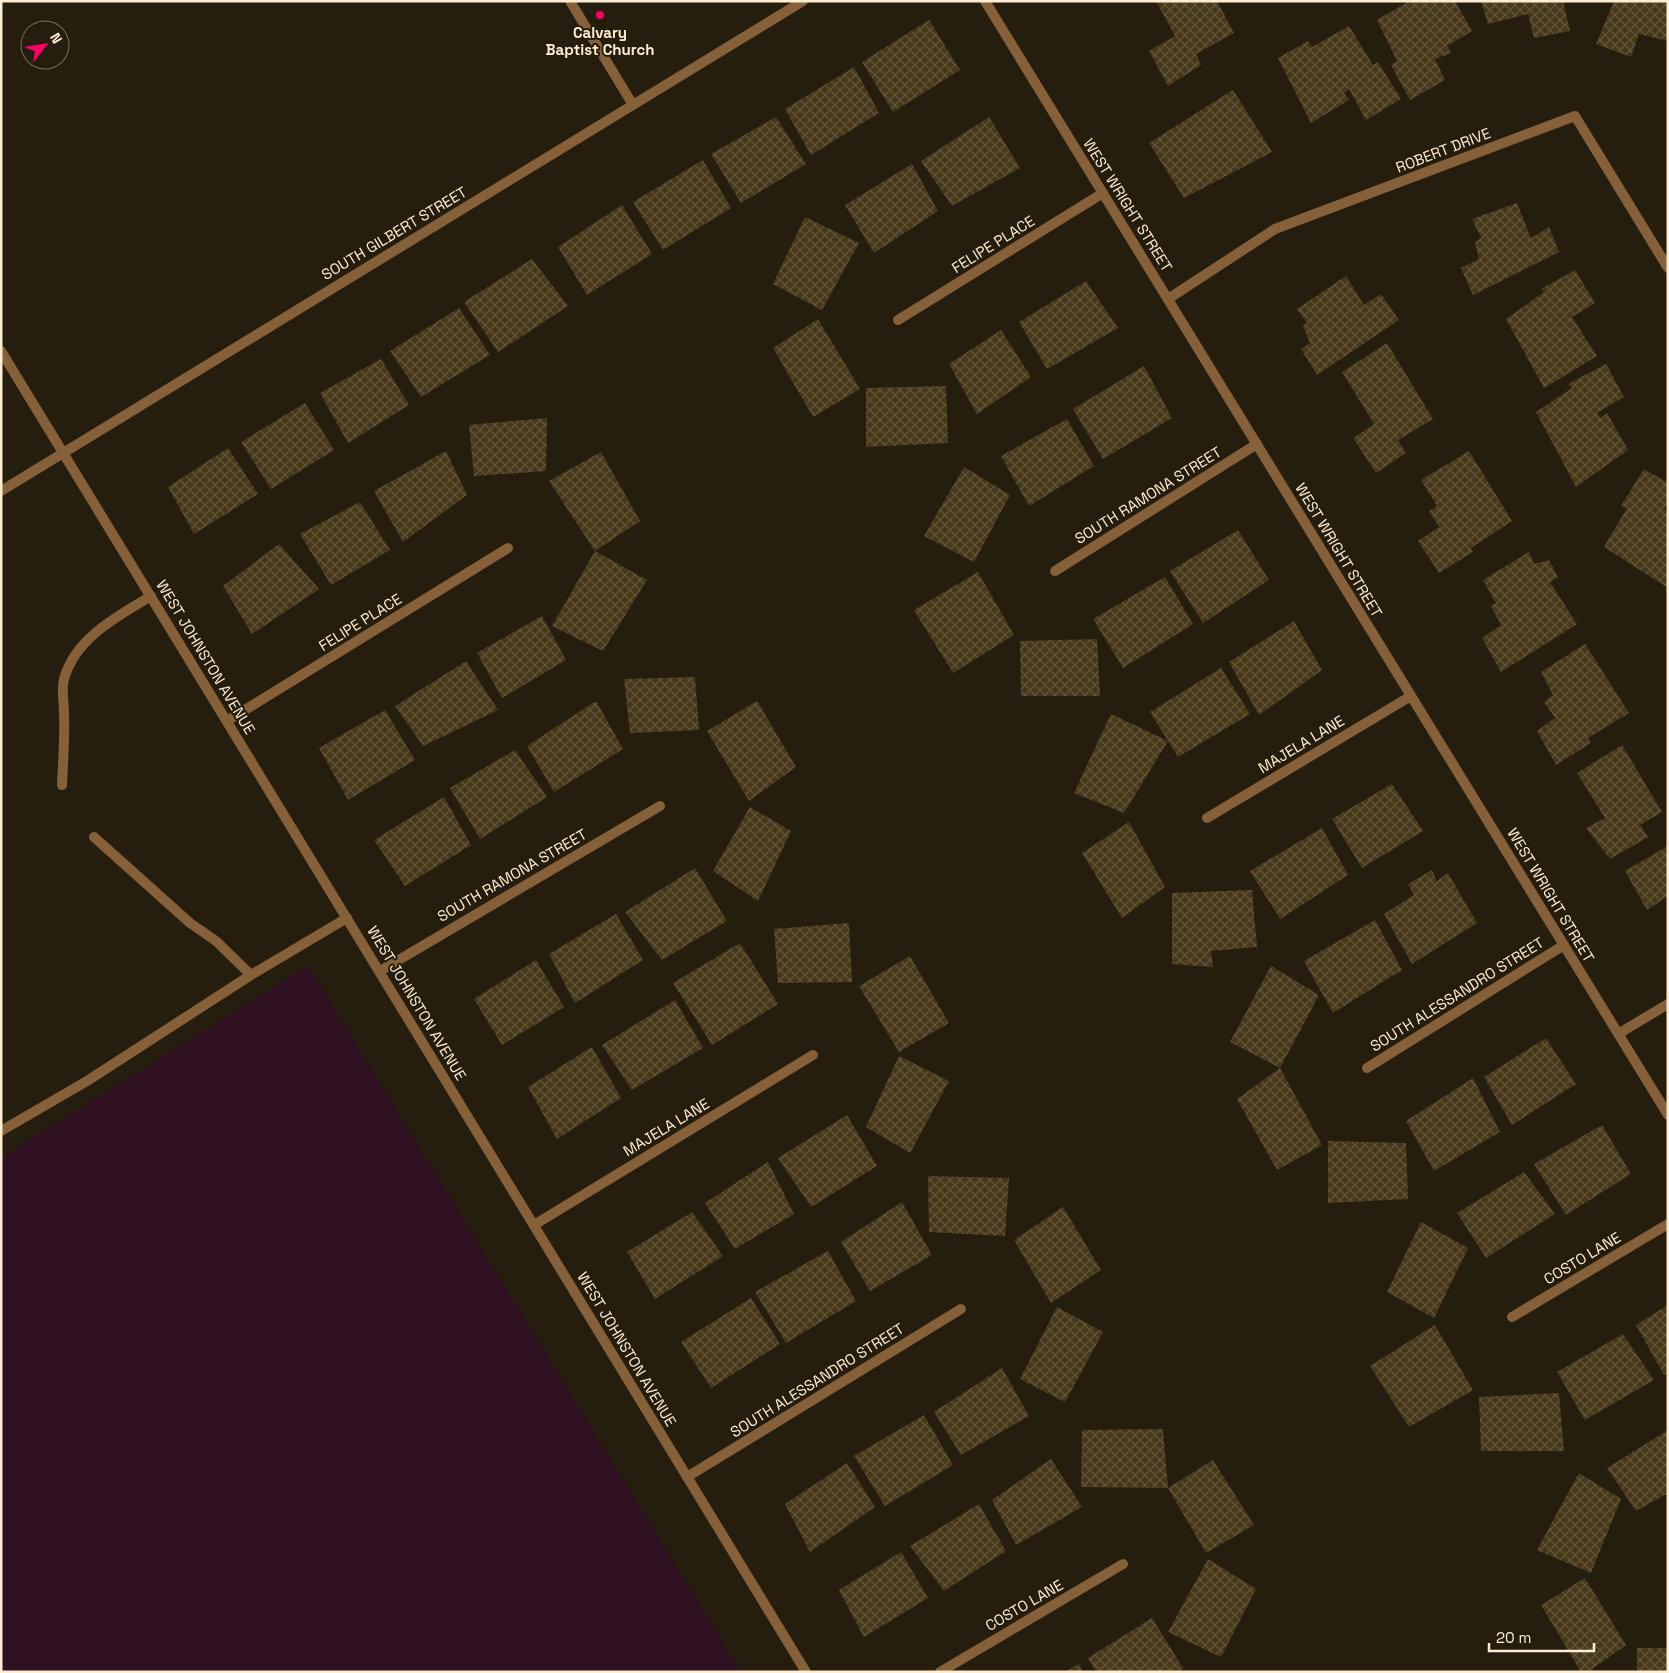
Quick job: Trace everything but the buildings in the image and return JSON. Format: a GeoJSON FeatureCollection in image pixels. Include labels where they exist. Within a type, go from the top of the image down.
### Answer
{"type":"FeatureCollection","features":[{"type":"Feature","properties":{"kind":"street"},"geometry":{"type":"LineString","coordinates":[[570,1],[633,106]]}},
{"type":"Feature","properties":{"kind":"street","name":"SOUTH GILBERT STREET"},"geometry":{"type":"LineString","coordinates":[[1,491],[803,1]]}},
{"type":"Feature","properties":{"kind":"street","name":"WEST WRIGHT STREET"},"geometry":{"type":"LineString","coordinates":[[985,1],[1668,1115]]}},
{"type":"Feature","properties":{"kind":"street","name":"ROBERT DRIVE"},"geometry":{"type":"LineString","coordinates":[[1168,299],[1275,229],[1576,116],[1668,268]]}},
{"type":"Feature","properties":{"kind":"street","name":"FELIPE PLACE"},"geometry":{"type":"LineString","coordinates":[[898,320],[1103,193]]}},
{"type":"Feature","properties":{"kind":"street","name":"WEST JOHNSTON AVENUE"},"geometry":{"type":"LineString","coordinates":[[1,350],[806,1672]]}},
{"type":"Feature","properties":{"kind":"street","name":"SOUTH RAMONA STREET"},"geometry":{"type":"LineString","coordinates":[[1055,571],[1257,444]]}},
{"type":"Feature","properties":{"kind":"street","name":"FELIPE PLACE"},"geometry":{"type":"LineString","coordinates":[[227,721],[508,548]]}},
{"type":"Feature","properties":{"kind":"street"},"geometry":{"type":"LineString","coordinates":[[62,786],[64,712],[62,695],[64,679],[70,664],[78,651],[96,633],[151,596]]}},
{"type":"Feature","properties":{"kind":"street","name":"MAJELA LANE"},"geometry":{"type":"LineString","coordinates":[[1206,818],[1411,696]]}},
{"type":"Feature","properties":{"kind":"street","name":"SOUTH RAMONA STREET"},"geometry":{"type":"LineString","coordinates":[[380,971],[660,806]]}},
{"type":"Feature","properties":{"kind":"street"},"geometry":{"type":"LineString","coordinates":[[94,838],[190,922],[216,941],[251,975]]}},
{"type":"Feature","properties":{"kind":"street"},"geometry":{"type":"LineString","coordinates":[[1,1131],[87,1081],[251,975],[347,918]]}},
{"type":"Feature","properties":{"kind":"street","name":"SOUTH ALESSANDRO STREET"},"geometry":{"type":"LineString","coordinates":[[1367,1068],[1564,945]]}},
{"type":"Feature","properties":{"kind":"street"},"geometry":{"type":"LineString","coordinates":[[1618,1034],[1668,1004]]}},
{"type":"Feature","properties":{"kind":"street","name":"MAJELA LANE"},"geometry":{"type":"LineString","coordinates":[[534,1225],[813,1054]]}},
{"type":"Feature","properties":{"kind":"street","name":"COSTO LANE"},"geometry":{"type":"LineString","coordinates":[[1512,1317],[1668,1224]]}},
{"type":"Feature","properties":{"kind":"street","name":"SOUTH ALESSANDRO STREET"},"geometry":{"type":"LineString","coordinates":[[688,1477],[961,1309]]}},
{"type":"Feature","properties":{"kind":"street","name":"COSTO LANE"},"geometry":{"type":"LineString","coordinates":[[940,1672],[1124,1564]]}},
{"type":"Feature","properties":{"kind":"shaded area"},"geometry":{"type":"Polygon","coordinates":[[[308,966],[741,1672],[1,1672],[1,1158],[308,966]]]}},
{"type":"Feature","properties":{"kind":"place","name":"Calvary Baptist Church"},"geometry":{"type":"Point","coordinates":[600,15]}}]}
